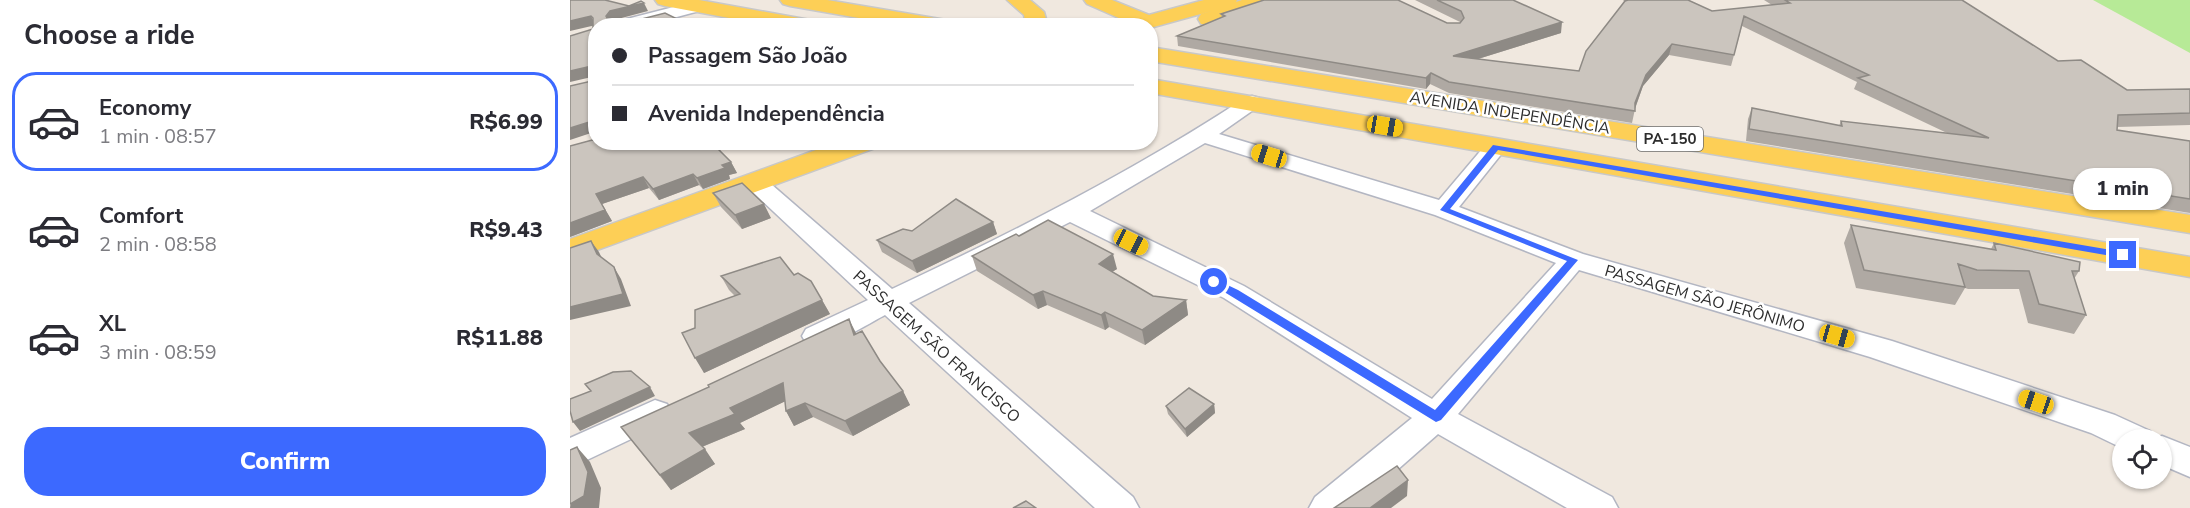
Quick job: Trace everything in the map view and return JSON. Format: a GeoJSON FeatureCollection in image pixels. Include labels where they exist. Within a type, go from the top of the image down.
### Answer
{"type":"FeatureCollection","features":[{"type":"Feature","properties":{"kind":"main road"},"geometry":{"type":"LineString","coordinates":[[665,0],[765,18]]}},
{"type":"Feature","properties":{"kind":"main road"},"geometry":{"type":"LineString","coordinates":[[790,0],[898,18]]}},
{"type":"Feature","properties":{"kind":"main road"},"geometry":{"type":"LineString","coordinates":[[1017,0],[1034,12],[1035,18]]}},
{"type":"Feature","properties":{"kind":"main road"},"geometry":{"type":"LineString","coordinates":[[1088,0],[1096,18]]}},
{"type":"Feature","properties":{"kind":"main road"},"geometry":{"type":"LineString","coordinates":[[1094,0],[1137,18]]}},
{"type":"Feature","properties":{"kind":"main road"},"geometry":{"type":"LineString","coordinates":[[1158,19],[1227,0]]}},
{"type":"Feature","properties":{"kind":"main road"},"geometry":{"type":"LineString","coordinates":[[1158,36],[1262,0]]}},
{"type":"Feature","properties":{"kind":"main road","name":"AVENIDA INDEPENDÊNCIA"},"geometry":{"type":"LineString","coordinates":[[1158,55],[2190,224]]}},
{"type":"Feature","properties":{"kind":"main road","name":"AVENIDA INDEPENDÊNCIA"},"geometry":{"type":"LineString","coordinates":[[1158,87],[2190,267]]}},
{"type":"Feature","properties":{"kind":"main road"},"geometry":{"type":"LineString","coordinates":[[570,250],[844,150]]}},
{"type":"Feature","properties":{"kind":"street"},"geometry":{"type":"LineString","coordinates":[[651,18],[697,6]]}},
{"type":"Feature","properties":{"kind":"street"},"geometry":{"type":"LineString","coordinates":[[792,348],[1069,211],[1204,135],[1252,102]]}},
{"type":"Feature","properties":{"kind":"street","name":"PASSAGEM SÃO JERÔNIMO"},"geometry":{"type":"LineString","coordinates":[[1204,135],[1444,210],[1573,260],[1881,349],[2114,429]]}},
{"type":"Feature","properties":{"kind":"street"},"geometry":{"type":"LineString","coordinates":[[1444,210],[1496,147]]}},
{"type":"Feature","properties":{"kind":"street","name":"PASSAGEM SÃO FRANCISCO"},"geometry":{"type":"LineString","coordinates":[[755,183],[1120,508]]}},
{"type":"Feature","properties":{"kind":"street"},"geometry":{"type":"LineString","coordinates":[[1069,211],[1234,292],[1436,417],[1599,508]]}},
{"type":"Feature","properties":{"kind":"street"},"geometry":{"type":"LineString","coordinates":[[1328,508],[1436,417],[1573,260]]}},
{"type":"Feature","properties":{"kind":"street"},"geometry":{"type":"LineString","coordinates":[[570,454],[676,404]]}},
{"type":"Feature","properties":{"kind":"street"},"geometry":{"type":"LineString","coordinates":[[2172,455],[2190,463]]}},
{"type":"Feature","properties":{"kind":"green space"},"geometry":{"type":"Polygon","coordinates":[[[2093,0],[2190,0],[2190,53],[2093,0]]]}},
{"type":"Feature","properties":{"kind":"building"},"geometry":{"type":"Polygon","coordinates":[[[570,0],[605,0],[629,6],[641,1],[644,3],[610,11],[607,18],[591,16],[570,21],[570,0]]]}},
{"type":"Feature","properties":{"kind":"building"},"geometry":{"type":"Polygon","coordinates":[[[1264,0],[1398,0],[1447,23],[1460,23],[1464,18],[1461,11],[1437,0],[1513,0],[1562,22],[1453,56],[1579,71],[1586,51],[1628,0],[1688,0],[1712,11],[1790,3],[1785,0],[1962,0],[2058,61],[2081,60],[2127,90],[2190,89],[2190,113],[2118,115],[2117,130],[2190,141],[2190,199],[1749,129],[1752,108],[1842,126],[1841,121],[1989,138],[1858,78],[1869,75],[1744,16],[1734,55],[1672,44],[1646,75],[1635,103],[1635,111],[1449,82],[1431,73],[1426,78],[1177,36],[1225,16],[1221,14],[1264,0]]]}},
{"type":"Feature","properties":{"kind":"building"},"geometry":{"type":"Polygon","coordinates":[[[665,13],[675,18],[646,18],[665,13]]]}},
{"type":"Feature","properties":{"kind":"building"},"geometry":{"type":"Polygon","coordinates":[[[588,31],[588,67],[570,71],[570,36],[588,31]]]}},
{"type":"Feature","properties":{"kind":"building"},"geometry":{"type":"Polygon","coordinates":[[[588,82],[588,122],[570,128],[570,86],[588,82]]]}},
{"type":"Feature","properties":{"kind":"building"},"geometry":{"type":"Polygon","coordinates":[[[588,141],[588,150],[719,150],[731,162],[722,165],[725,168],[697,178],[693,174],[653,189],[643,177],[596,194],[605,210],[570,223],[570,146],[588,141]]]}},
{"type":"Feature","properties":{"kind":"building"},"geometry":{"type":"Polygon","coordinates":[[[742,183],[764,204],[735,215],[713,193],[742,183]]]}},
{"type":"Feature","properties":{"kind":"building"},"geometry":{"type":"Polygon","coordinates":[[[956,199],[993,222],[912,261],[877,240],[903,229],[912,231],[956,199]]]}},
{"type":"Feature","properties":{"kind":"building"},"geometry":{"type":"Polygon","coordinates":[[[1048,220],[1113,254],[1099,264],[1153,296],[1186,300],[1142,330],[1105,312],[1101,315],[1043,291],[1033,295],[972,256],[1016,234],[1019,236],[1048,220]]]}},
{"type":"Feature","properties":{"kind":"building"},"geometry":{"type":"Polygon","coordinates":[[[1851,225],[1996,250],[1994,243],[2080,262],[2079,271],[2072,271],[2086,315],[2039,304],[2029,271],[1977,270],[1958,264],[1965,287],[1864,270],[1851,225]]]}},
{"type":"Feature","properties":{"kind":"building"},"geometry":{"type":"Polygon","coordinates":[[[591,241],[597,254],[614,267],[623,294],[570,307],[570,248],[591,241]]]}},
{"type":"Feature","properties":{"kind":"building"},"geometry":{"type":"Polygon","coordinates":[[[780,257],[794,275],[798,273],[811,281],[822,300],[695,358],[682,333],[695,328],[695,310],[740,294],[721,276],[780,257]]]}},
{"type":"Feature","properties":{"kind":"building"},"geometry":{"type":"Polygon","coordinates":[[[849,319],[854,335],[862,331],[880,361],[903,391],[845,421],[805,403],[786,411],[783,383],[730,408],[735,414],[689,433],[705,449],[660,475],[621,427],[709,387],[708,385],[849,319]]]}},
{"type":"Feature","properties":{"kind":"building"},"geometry":{"type":"Polygon","coordinates":[[[631,371],[650,387],[573,422],[570,399],[591,391],[585,384],[613,372],[631,371]]]}},
{"type":"Feature","properties":{"kind":"building"},"geometry":{"type":"Polygon","coordinates":[[[1189,388],[1214,404],[1185,429],[1166,406],[1189,388]]]}},
{"type":"Feature","properties":{"kind":"building"},"geometry":{"type":"Polygon","coordinates":[[[577,447],[588,472],[584,496],[570,504],[570,450],[577,447]]]}},
{"type":"Feature","properties":{"kind":"building"},"geometry":{"type":"Polygon","coordinates":[[[1397,466],[1408,480],[1370,508],[1334,508],[1397,466]]]}},
{"type":"Feature","properties":{"kind":"building"},"geometry":{"type":"Polygon","coordinates":[[[1026,501],[1036,508],[1013,508],[1026,501]]]}},
{"type":"Feature","properties":{"kind":"route"},"geometry":{"type":"LineString","coordinates":[[1214,282],[1234,292],[1436,417],[1573,260],[1444,210],[1496,147],[2123,255]]}}]}
